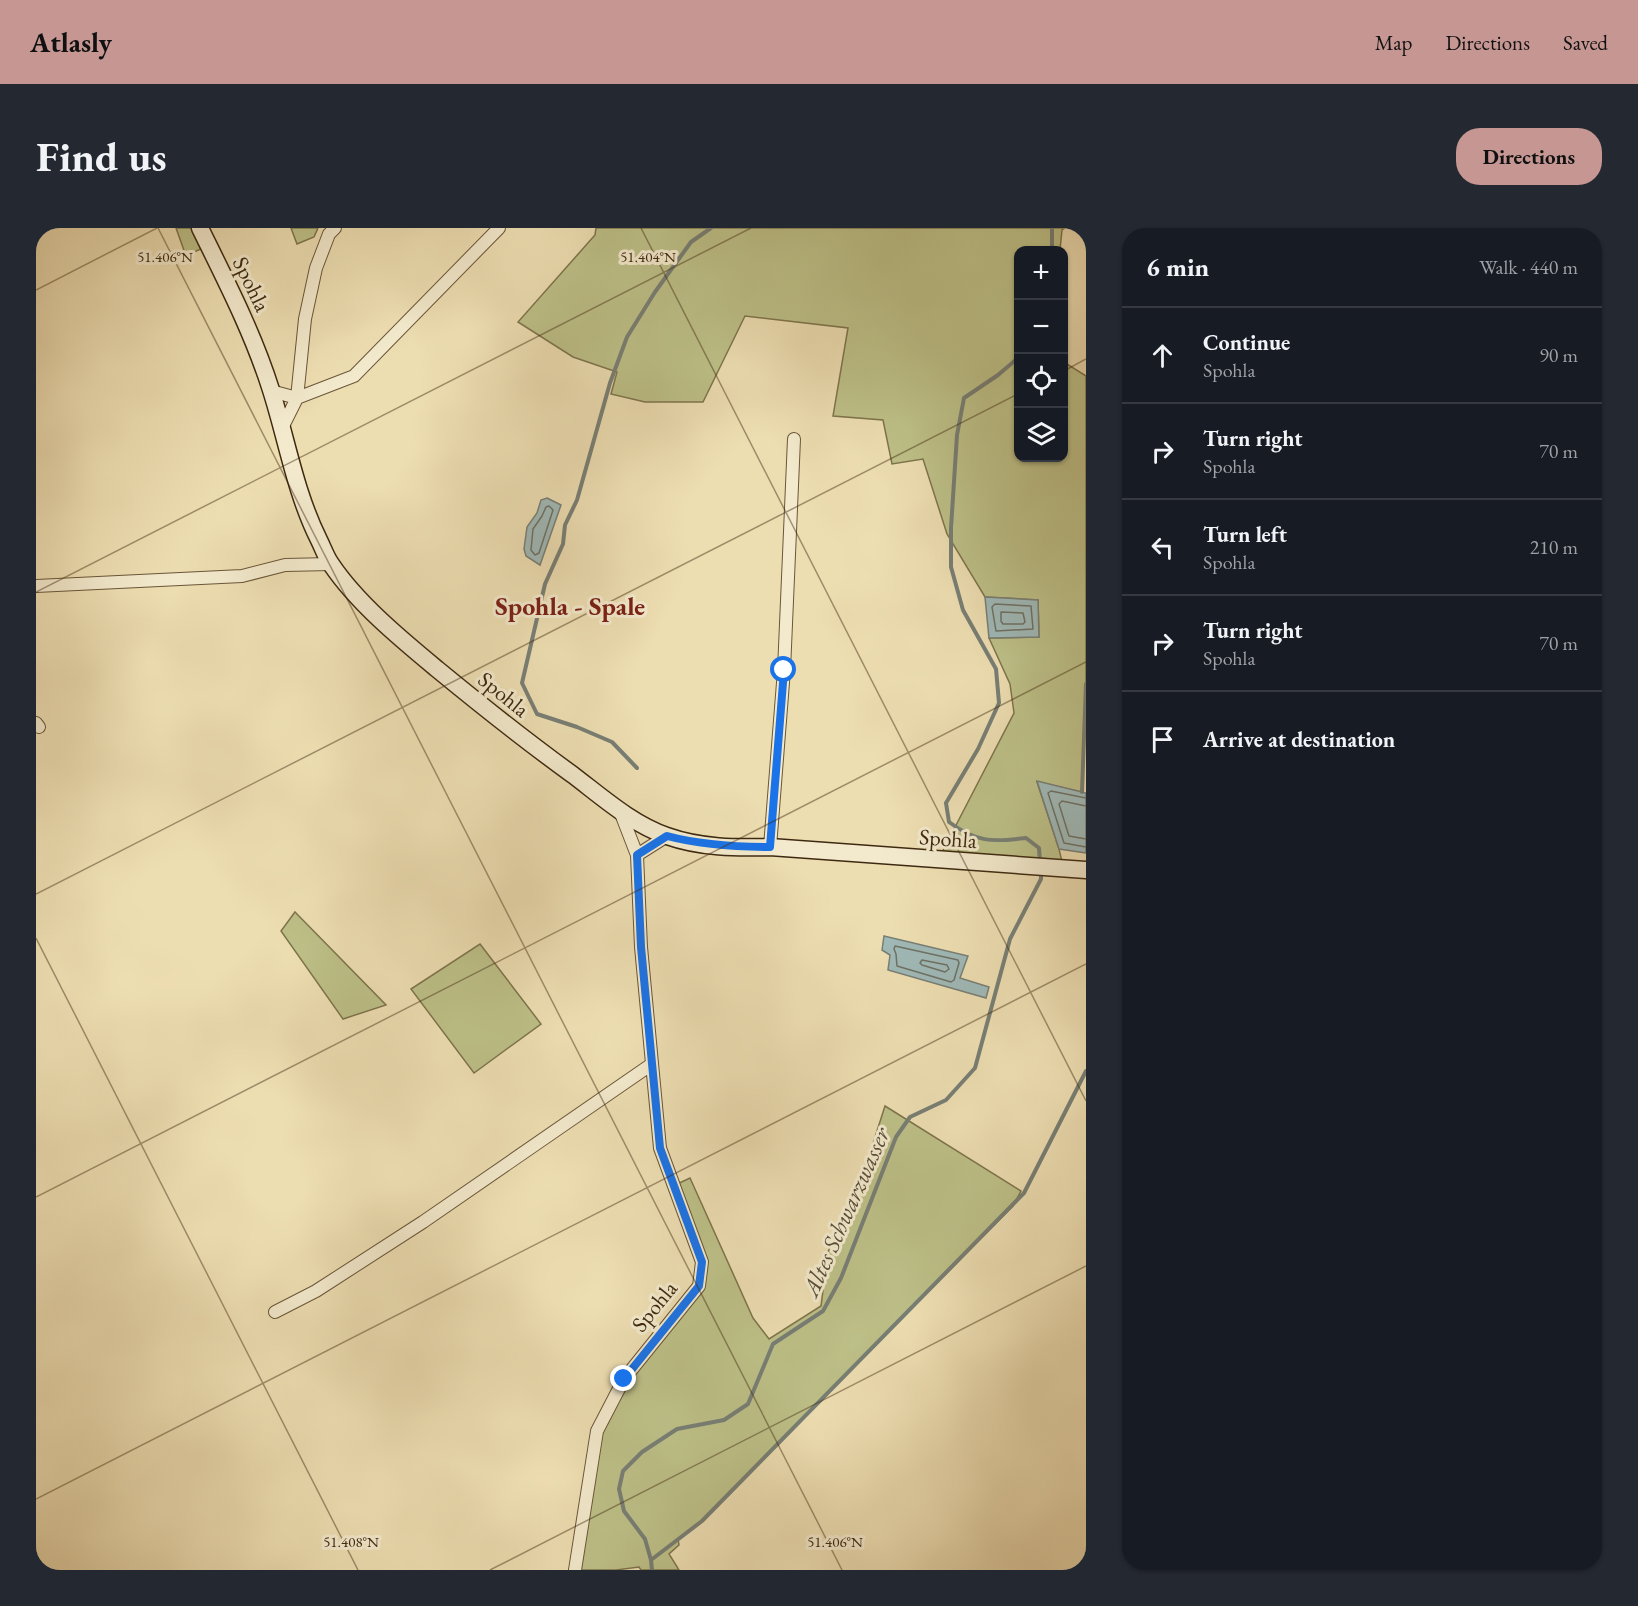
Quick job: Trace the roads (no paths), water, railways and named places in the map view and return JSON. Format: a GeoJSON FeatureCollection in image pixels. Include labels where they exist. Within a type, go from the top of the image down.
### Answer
{"type":"FeatureCollection","features":[{"type":"Feature","properties":{"kind":"street","name":"Spohla"},"geometry":{"type":"LineString","coordinates":[[200,228],[249,330],[271,391],[281,431],[310,522],[331,564],[371,611],[420,654],[513,731],[620,810],[667,836],[692,843],[724,847],[770,847],[1086,870]]}},
{"type":"Feature","properties":{"kind":"street"},"geometry":{"type":"LineString","coordinates":[[281,431],[297,398],[305,319],[316,268],[330,234],[335,228]]}},
{"type":"Feature","properties":{"kind":"street"},"geometry":{"type":"LineString","coordinates":[[271,391],[297,398],[354,376],[500,228]]}},
{"type":"Feature","properties":{"kind":"street"},"geometry":{"type":"LineString","coordinates":[[770,847],[784,670],[794,439]]}},
{"type":"Feature","properties":{"kind":"street"},"geometry":{"type":"LineString","coordinates":[[36,586],[242,576],[285,566],[331,564]]}},
{"type":"Feature","properties":{"kind":"street","name":"Spohla"},"geometry":{"type":"LineString","coordinates":[[575,1570],[597,1431],[624,1379],[699,1286],[702,1262],[660,1148],[641,947],[637,855],[620,810]]}},
{"type":"Feature","properties":{"kind":"street"},"geometry":{"type":"LineString","coordinates":[[637,855],[667,836]]}},
{"type":"Feature","properties":{"kind":"street"},"geometry":{"type":"LineString","coordinates":[[275,1312],[315,1291],[423,1222],[652,1064]]}},
{"type":"Feature","properties":{"kind":"water"},"geometry":{"type":"Polygon","coordinates":[[[547,498],[561,505],[540,565],[526,556],[524,549],[527,527],[537,513],[541,500],[547,498]]]}},
{"type":"Feature","properties":{"kind":"water"},"geometry":{"type":"Polygon","coordinates":[[[985,597],[1038,600],[1039,637],[989,638],[985,597]]]}},
{"type":"Feature","properties":{"kind":"water"},"geometry":{"type":"Polygon","coordinates":[[[1037,781],[1086,793],[1086,853],[1059,849],[1037,781]]]}},
{"type":"Feature","properties":{"kind":"water"},"geometry":{"type":"Polygon","coordinates":[[[884,936],[968,956],[960,978],[989,987],[986,998],[888,970],[890,955],[882,950],[884,936]]]}},
{"type":"Feature","properties":{"kind":"waterway"},"geometry":{"type":"LineString","coordinates":[[637,768],[612,742],[577,727],[537,714],[522,683],[545,584],[563,544],[565,525],[577,500],[610,383],[627,337],[655,292],[691,242],[711,228]]}},
{"type":"Feature","properties":{"kind":"waterway","name":"Altes Schwarzwasser"},"geometry":{"type":"LineString","coordinates":[[1052,228],[1052,246]]}},
{"type":"Feature","properties":{"kind":"waterway","name":"Altes Schwarzwasser"},"geometry":{"type":"LineString","coordinates":[[1014,361],[964,398],[957,435],[951,567],[963,610],[996,669],[999,703],[978,749],[946,803],[949,822],[959,829],[986,839],[1026,838],[1039,848],[1040,862]]}},
{"type":"Feature","properties":{"kind":"waterway"},"geometry":{"type":"LineString","coordinates":[[1082,792],[1086,684]]}},
{"type":"Feature","properties":{"kind":"waterway","name":"Altes Schwarzwasser"},"geometry":{"type":"LineString","coordinates":[[652,1570],[645,1539],[624,1511],[619,1489],[623,1471],[642,1452],[677,1429],[724,1420],[748,1404],[773,1344],[823,1311],[841,1278],[896,1137],[910,1117],[946,1100],[975,1068],[1010,939],[1041,879],[1041,872]]}},
{"type":"Feature","properties":{"kind":"waterway"},"geometry":{"type":"LineString","coordinates":[[651,1560],[702,1521],[1024,1193],[1086,1071]]}},
{"type":"Feature","properties":{"kind":"district","name":"Spohla - Spale"},"geometry":{"type":"Point","coordinates":[570,606]}}]}
